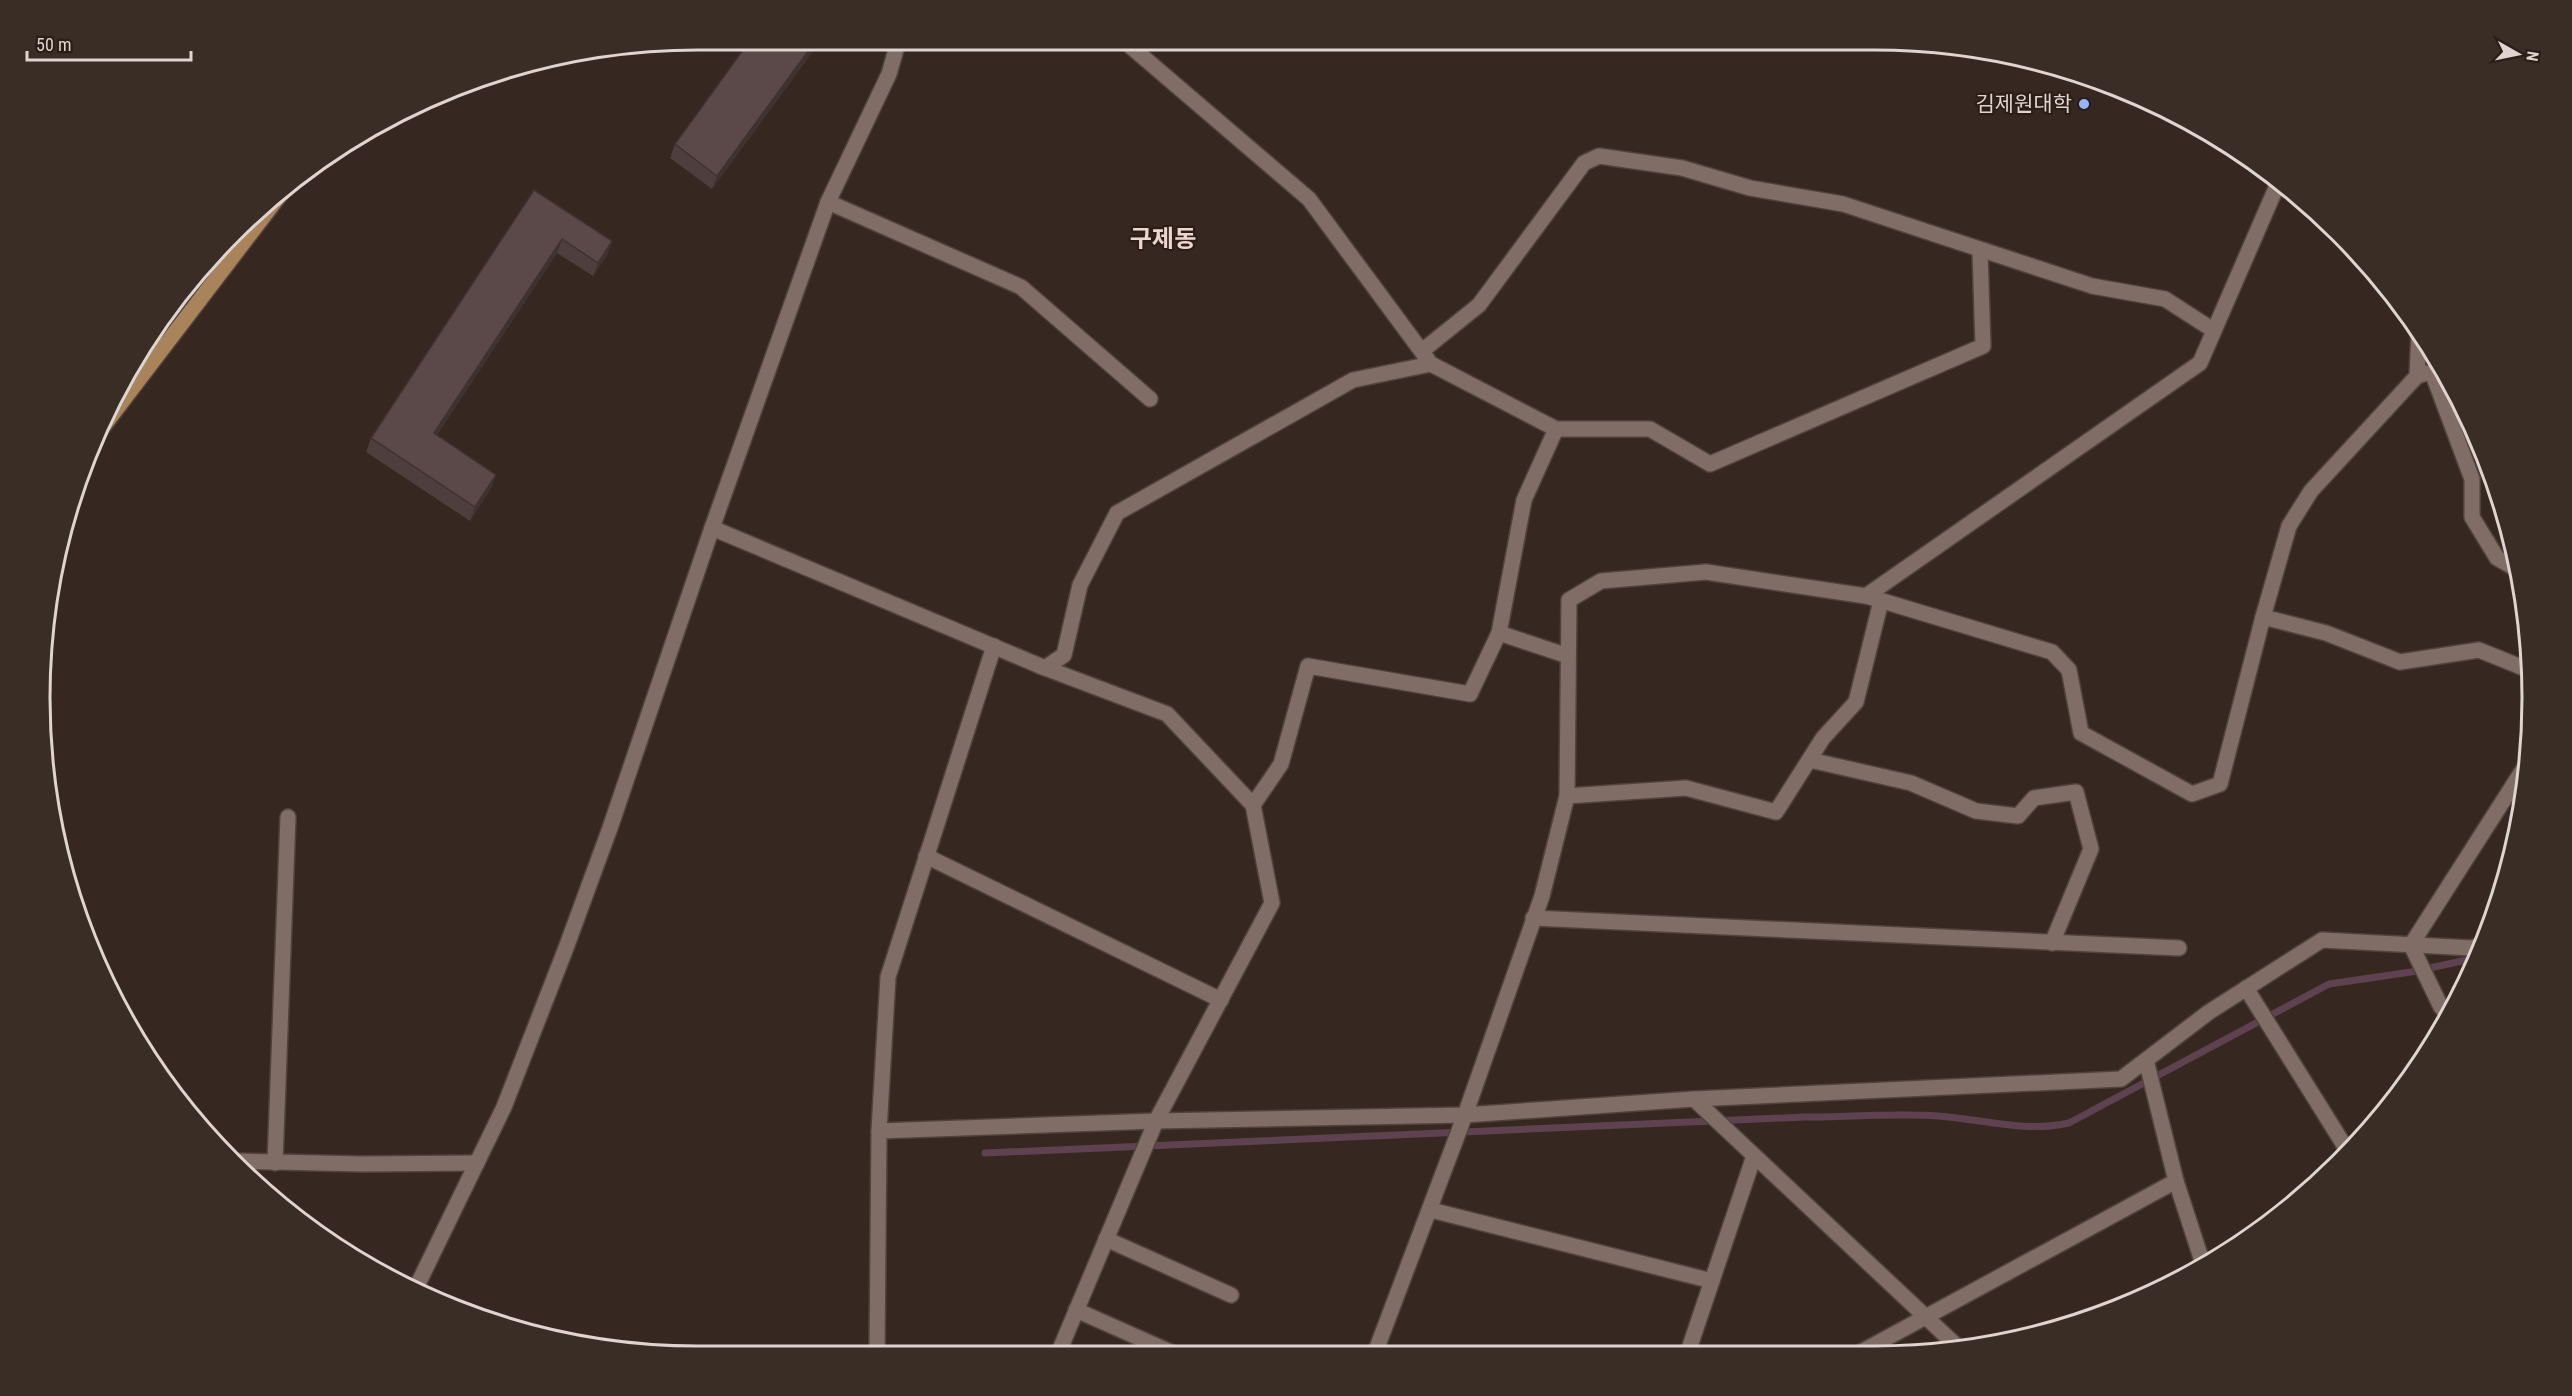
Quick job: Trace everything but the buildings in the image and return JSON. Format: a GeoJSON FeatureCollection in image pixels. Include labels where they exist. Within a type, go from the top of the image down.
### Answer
{"type":"FeatureCollection","features":[{"type":"Feature","properties":{"kind":"main road"},"geometry":{"type":"LineString","coordinates":[[119,406],[264,215]]}},
{"type":"Feature","properties":{"kind":"street"},"geometry":{"type":"LineString","coordinates":[[418,1283],[504,1107],[570,937],[828,202],[889,74],[896,50]]}},
{"type":"Feature","properties":{"kind":"street"},"geometry":{"type":"LineString","coordinates":[[1135,50],[1309,199],[1431,364],[1556,429],[1650,429],[1710,464],[1983,346],[1980,251]]}},
{"type":"Feature","properties":{"kind":"street"},"geometry":{"type":"LineString","coordinates":[[1422,351],[1479,305],[1584,163],[1599,156],[1682,168],[1750,188],[1843,204],[2092,286],[2165,299],[2213,330]]}},
{"type":"Feature","properties":{"kind":"street"},"geometry":{"type":"LineString","coordinates":[[1567,796],[1686,788],[1776,812],[1823,738],[1856,702],[1874,598],[2200,363],[2276,189]]}},
{"type":"Feature","properties":{"kind":"street"},"geometry":{"type":"LineString","coordinates":[[828,202],[1021,287],[1150,399]]}},
{"type":"Feature","properties":{"kind":"street"},"geometry":{"type":"LineString","coordinates":[[1045,668],[1064,656],[1080,585],[1117,513],[1353,380],[1431,364]]}},
{"type":"Feature","properties":{"kind":"street"},"geometry":{"type":"LineString","coordinates":[[1378,1346],[1431,1210],[1542,896],[1567,796],[1569,600],[1601,580],[1706,572],[1874,598],[2052,652],[2069,670],[2081,733],[2192,794],[2220,784],[2289,526],[2311,491],[2430,372],[2472,479],[2472,517],[2497,558],[2508,565]]}},
{"type":"Feature","properties":{"kind":"street"},"geometry":{"type":"LineString","coordinates":[[1253,805],[1281,764],[1308,666],[1470,694],[1499,633],[1524,500],[1556,429]]}},
{"type":"Feature","properties":{"kind":"street"},"geometry":{"type":"LineString","coordinates":[[712,528],[1045,668],[1167,714],[1253,805],[1272,903],[1156,1121],[1061,1346]]}},
{"type":"Feature","properties":{"kind":"street"},"geometry":{"type":"LineString","coordinates":[[2263,617],[2326,633],[2400,662],[2480,650],[2521,667]]}},
{"type":"Feature","properties":{"kind":"street"},"geometry":{"type":"LineString","coordinates":[[1499,633],[1568,656]]}},
{"type":"Feature","properties":{"kind":"street"},"geometry":{"type":"LineString","coordinates":[[877,1346],[879,1131],[888,977],[994,646]]}},
{"type":"Feature","properties":{"kind":"street"},"geometry":{"type":"LineString","coordinates":[[1810,760],[1911,783],[1976,811],[2018,816],[2034,798],[2076,792],[2091,849],[2052,943]]}},
{"type":"Feature","properties":{"kind":"street"},"geometry":{"type":"LineString","coordinates":[[2411,945],[2517,779]]}},
{"type":"Feature","properties":{"kind":"street"},"geometry":{"type":"LineString","coordinates":[[275,1163],[288,817]]}},
{"type":"Feature","properties":{"kind":"street"},"geometry":{"type":"LineString","coordinates":[[926,856],[1221,1000]]}},
{"type":"Feature","properties":{"kind":"street"},"geometry":{"type":"LineString","coordinates":[[1533,918],[2179,948]]}},
{"type":"Feature","properties":{"kind":"street"},"geometry":{"type":"LineString","coordinates":[[879,1131],[1156,1121],[1461,1126],[1694,1099],[2121,1079],[2209,1012],[2322,940],[2472,948]]}},
{"type":"Feature","properties":{"kind":"street"},"geometry":{"type":"LineString","coordinates":[[2411,945],[2443,1009]]}},
{"type":"Feature","properties":{"kind":"street"},"geometry":{"type":"LineString","coordinates":[[2246,988],[2344,1145]]}},
{"type":"Feature","properties":{"kind":"street"},"geometry":{"type":"LineString","coordinates":[[2146,1060],[2176,1181],[2202,1258]]}},
{"type":"Feature","properties":{"kind":"street"},"geometry":{"type":"LineString","coordinates":[[1694,1099],[1952,1342]]}},
{"type":"Feature","properties":{"kind":"street"},"geometry":{"type":"LineString","coordinates":[[1690,1346],[1754,1156]]}},
{"type":"Feature","properties":{"kind":"street"},"geometry":{"type":"LineString","coordinates":[[244,1162],[477,1162]]}},
{"type":"Feature","properties":{"kind":"street"},"geometry":{"type":"LineString","coordinates":[[1872,1346],[2176,1181]]}},
{"type":"Feature","properties":{"kind":"street"},"geometry":{"type":"LineString","coordinates":[[1431,1210],[1712,1281]]}},
{"type":"Feature","properties":{"kind":"street"},"geometry":{"type":"LineString","coordinates":[[1106,1239],[1231,1295]]}},
{"type":"Feature","properties":{"kind":"street"},"geometry":{"type":"LineString","coordinates":[[1076,1310],[1157,1346]]}},
{"type":"Feature","properties":{"kind":"waterway"},"geometry":{"type":"LineString","coordinates":[[985,1153],[1805,1117],[1921,1115],[2020,1126],[2053,1126],[2069,1123],[2329,984],[2411,972],[2467,960]]}},
{"type":"Feature","properties":{"kind":"place","name":"김제원대학"},"geometry":{"type":"Point","coordinates":[2084,104]}},
{"type":"Feature","properties":{"kind":"district","name":"구제동"},"geometry":{"type":"Point","coordinates":[1163,239]}}]}
